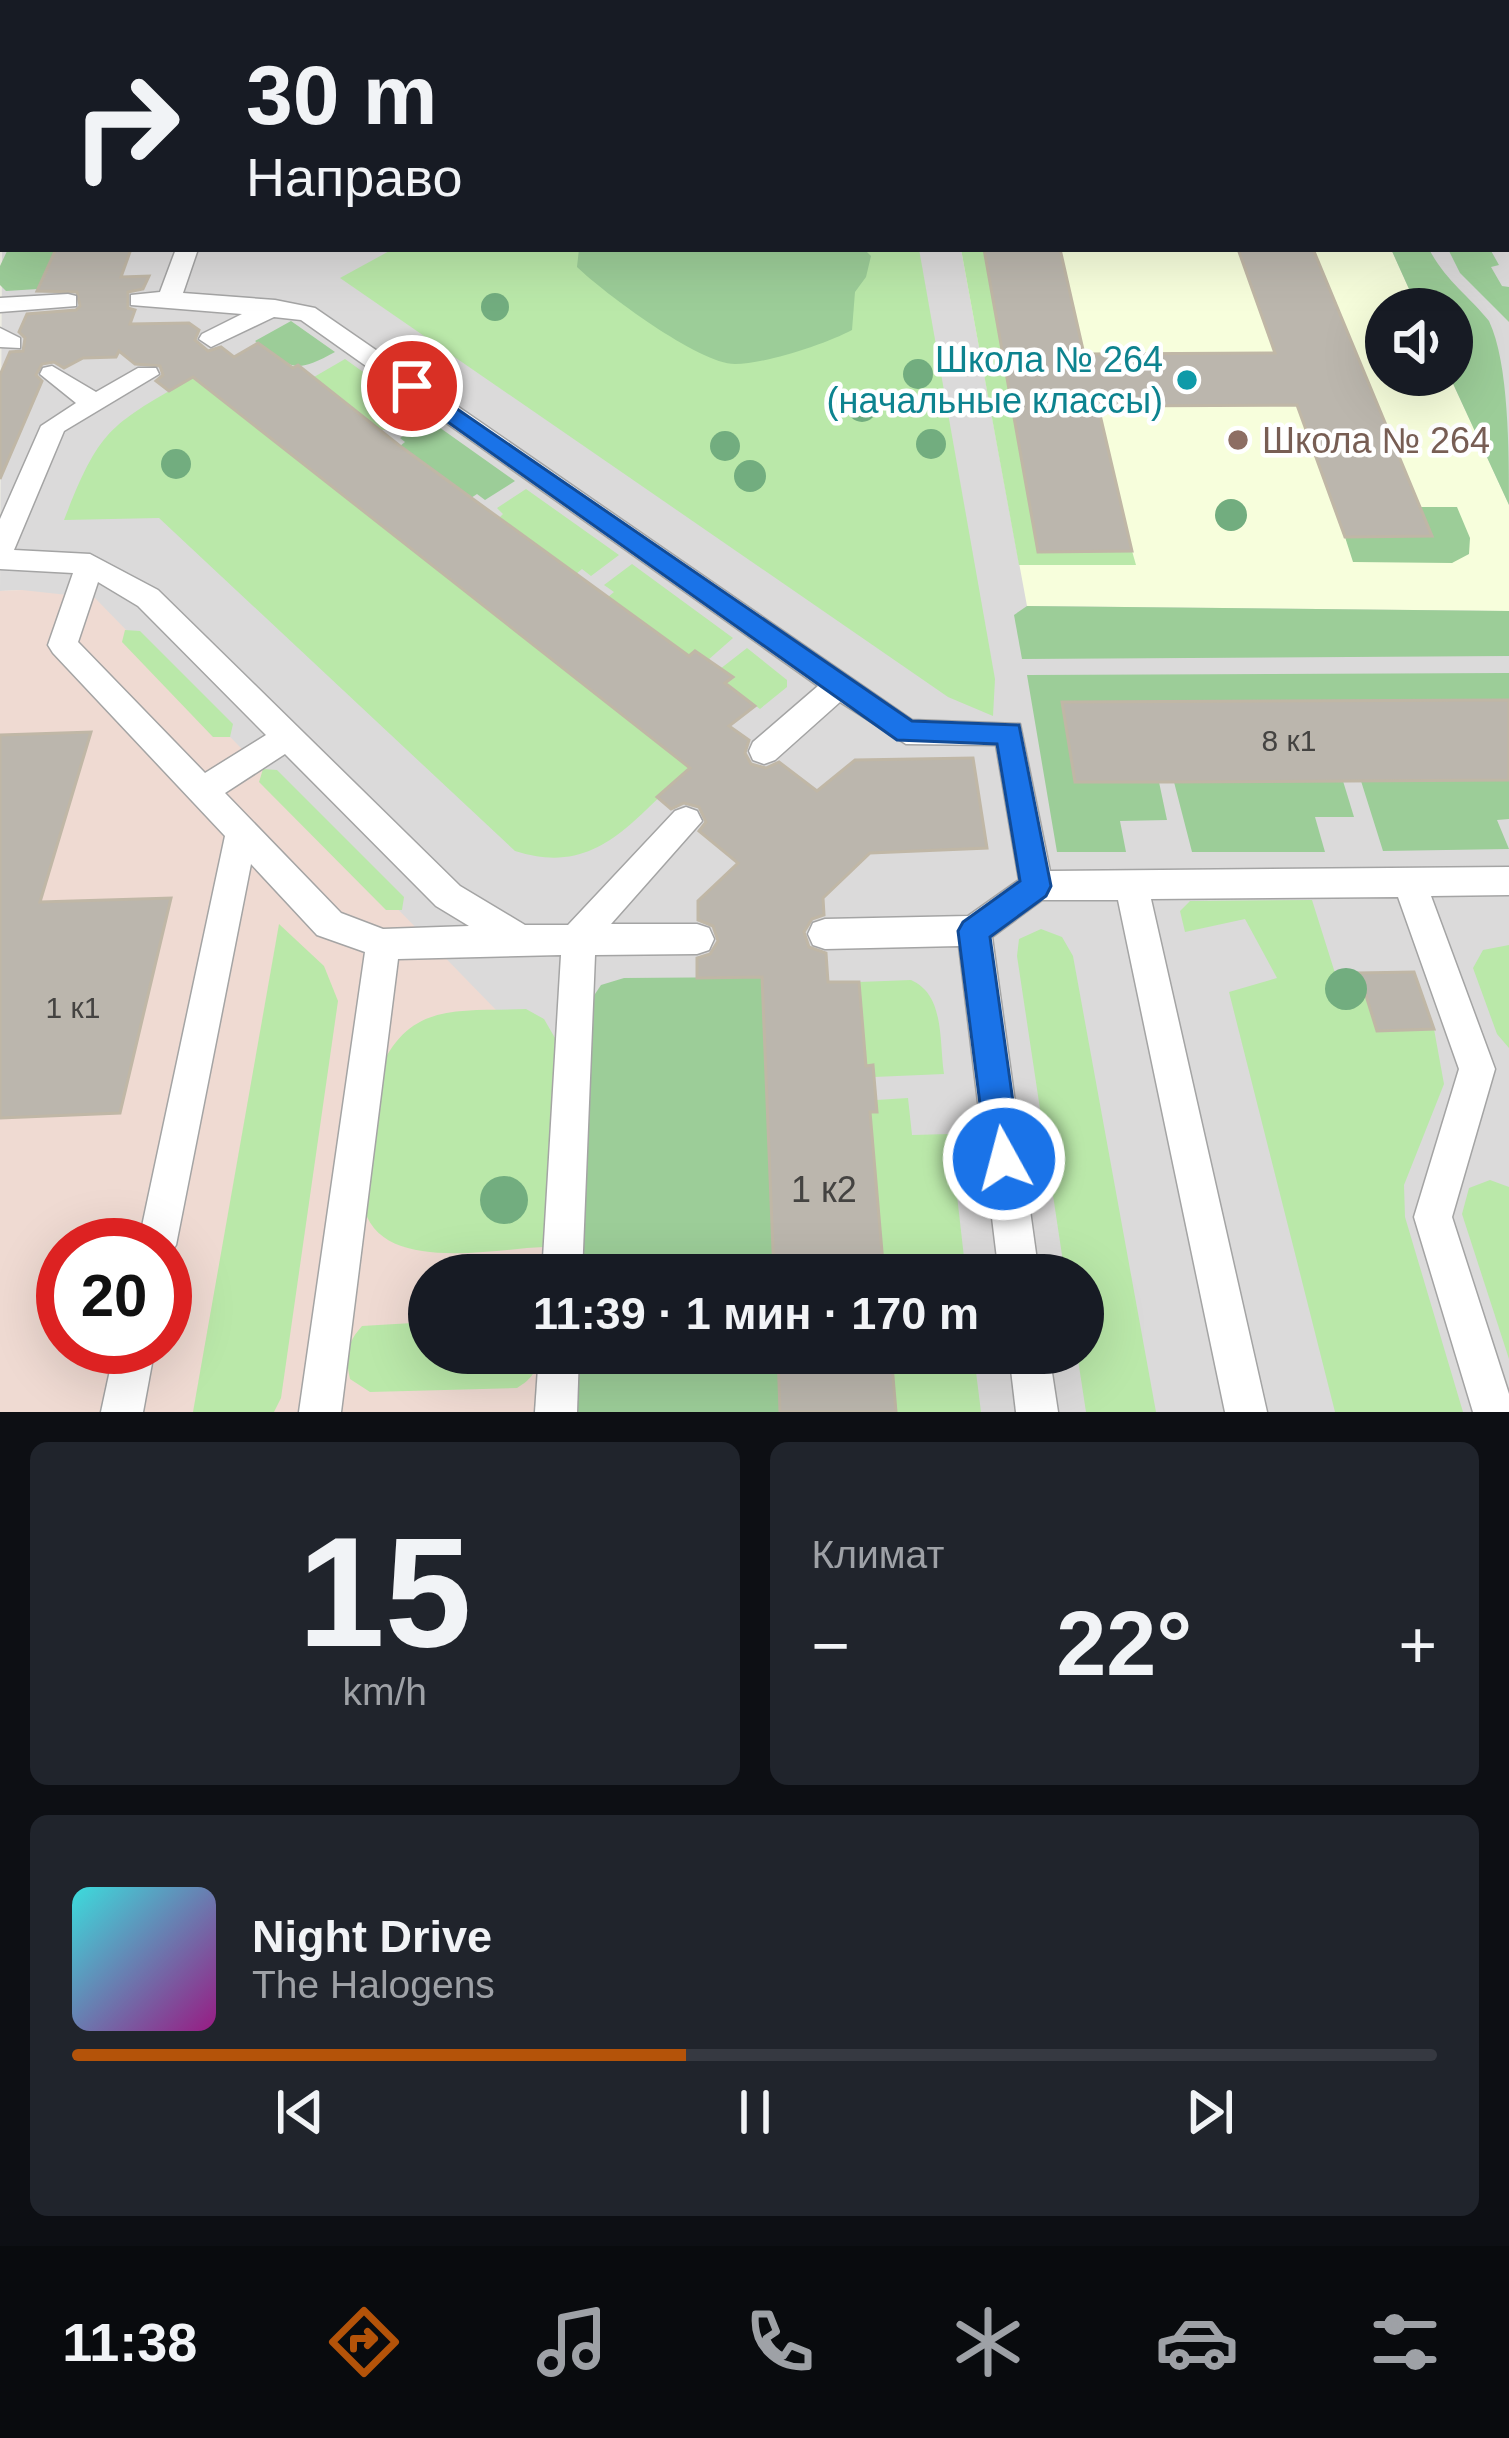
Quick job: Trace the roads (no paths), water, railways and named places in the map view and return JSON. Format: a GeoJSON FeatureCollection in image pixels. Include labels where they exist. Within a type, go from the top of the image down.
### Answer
{"type":"FeatureCollection","features":[{"type":"Feature","properties":{"kind":"lane"},"geometry":{"type":"LineString","coordinates":[[169,299],[186,252]]}},
{"type":"Feature","properties":{"kind":"lane"},"geometry":{"type":"LineString","coordinates":[[139,300],[307,313],[907,732],[1010,733],[1036,886]]}},
{"type":"Feature","properties":{"kind":"lane"},"geometry":{"type":"LineString","coordinates":[[0,305],[68,302]]}},
{"type":"Feature","properties":{"kind":"lane"},"geometry":{"type":"LineString","coordinates":[[211,339],[276,307]]}},
{"type":"Feature","properties":{"kind":"lane"},"geometry":{"type":"LineString","coordinates":[[52,374],[93,402]]}},
{"type":"Feature","properties":{"kind":"lane"},"geometry":{"type":"LineString","coordinates":[[147,374],[54,426],[0,554],[90,564],[148,598],[448,896],[520,940]]}},
{"type":"Feature","properties":{"kind":"lane"},"geometry":{"type":"LineString","coordinates":[[90,564],[63,645],[329,924],[383,944],[579,936],[697,939]]}},
{"type":"Feature","properties":{"kind":"lane"},"geometry":{"type":"LineString","coordinates":[[764,751],[839,685]]}},
{"type":"Feature","properties":{"kind":"lane"},"geometry":{"type":"LineString","coordinates":[[200,793],[287,737]]}},
{"type":"Feature","properties":{"kind":"lane"},"geometry":{"type":"LineString","coordinates":[[563,1254],[579,936],[686,820]]}},
{"type":"Feature","properties":{"kind":"lane"},"geometry":{"type":"LineString","coordinates":[[163,1218],[242,834]]}},
{"type":"Feature","properties":{"kind":"lane"},"geometry":{"type":"LineString","coordinates":[[825,934],[974,931],[1036,886],[1509,881]]}},
{"type":"Feature","properties":{"kind":"lane"},"geometry":{"type":"LineString","coordinates":[[1410,884],[1478,1069],[1433,1217],[1494,1412]]}},
{"type":"Feature","properties":{"kind":"lane"},"geometry":{"type":"LineString","coordinates":[[1132,886],[1246,1412]]}},
{"type":"Feature","properties":{"kind":"lane"},"geometry":{"type":"LineString","coordinates":[[974,931],[1016,1254]]}},
{"type":"Feature","properties":{"kind":"lane"},"geometry":{"type":"LineString","coordinates":[[320,1412],[383,944]]}},
{"type":"Feature","properties":{"kind":"lane"},"geometry":{"type":"LineString","coordinates":[[122,1412],[130,1374]]}},
{"type":"Feature","properties":{"kind":"lane"},"geometry":{"type":"LineString","coordinates":[[556,1412],[558,1374]]}},
{"type":"Feature","properties":{"kind":"lane"},"geometry":{"type":"LineString","coordinates":[[1031,1374],[1036,1412]]}},
{"type":"Feature","properties":{"kind":"place","name":"Школа № 264 (начальные классы)"},"geometry":{"type":"Point","coordinates":[1187,380]}},
{"type":"Feature","properties":{"kind":"place","name":"Школа № 264"},"geometry":{"type":"Point","coordinates":[1238,440]}}]}
